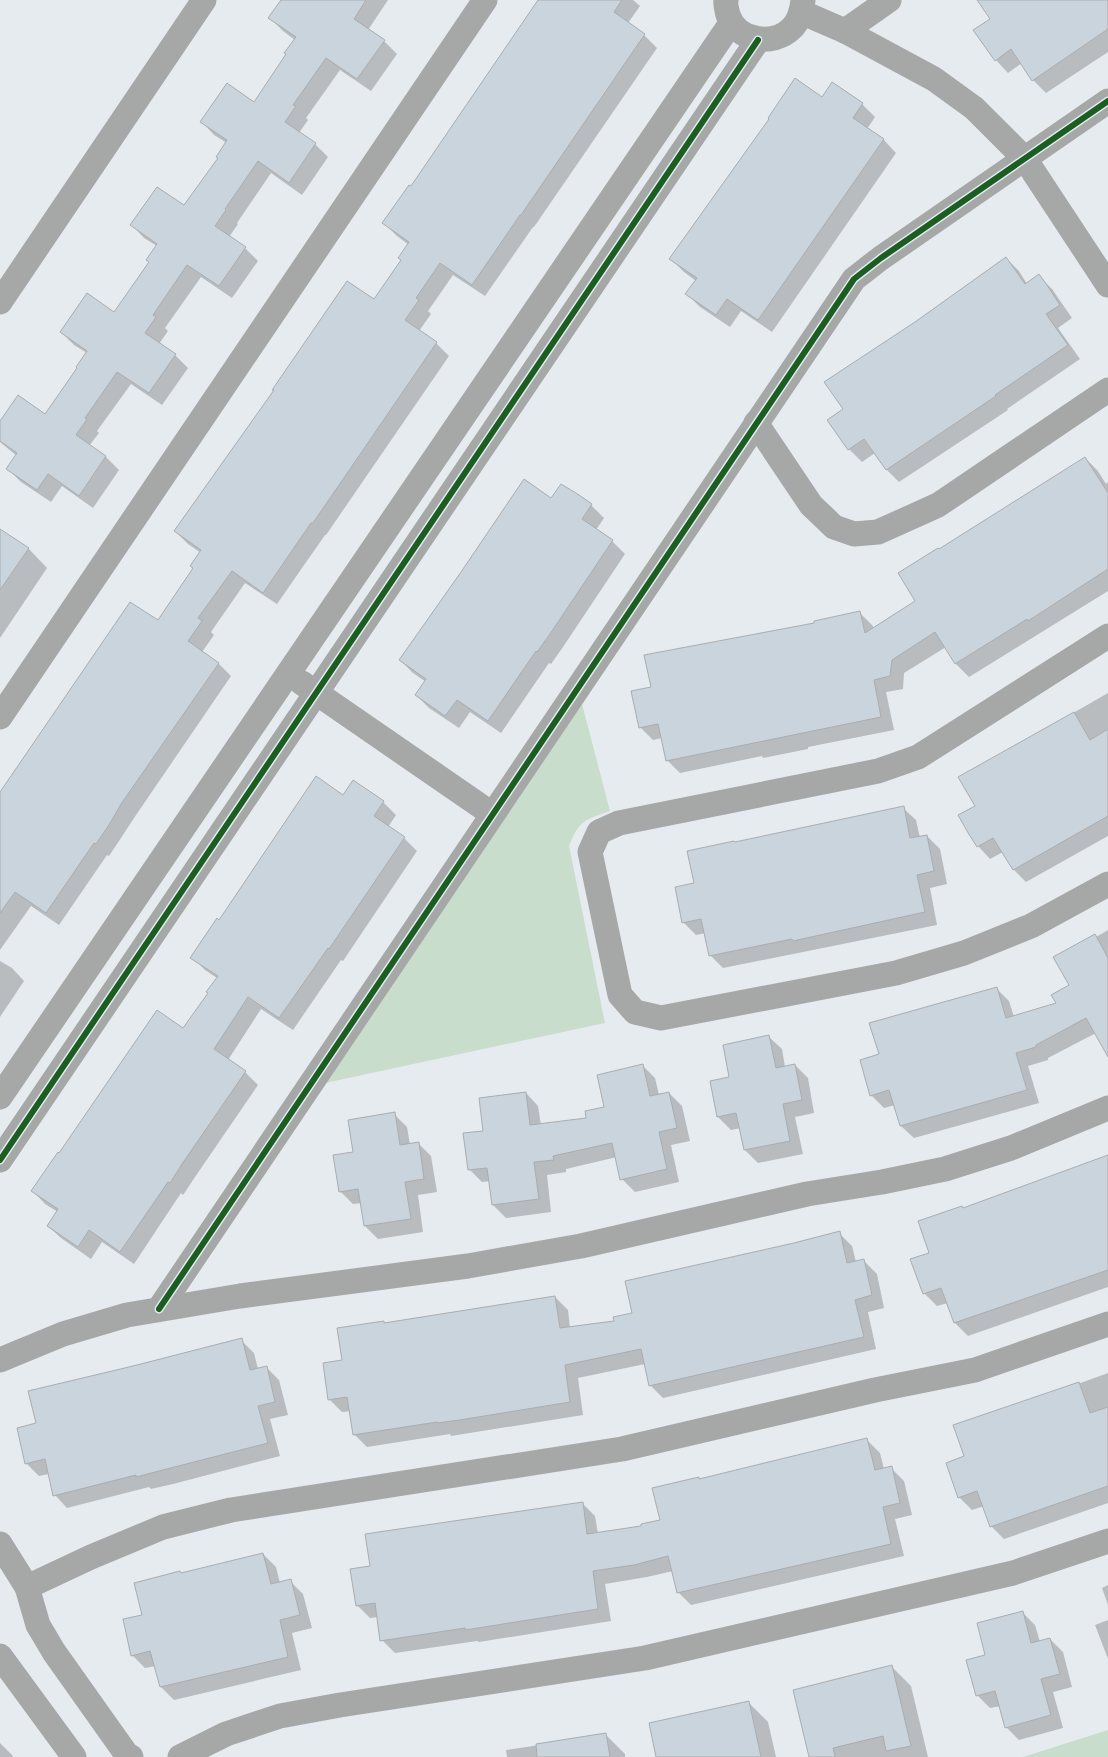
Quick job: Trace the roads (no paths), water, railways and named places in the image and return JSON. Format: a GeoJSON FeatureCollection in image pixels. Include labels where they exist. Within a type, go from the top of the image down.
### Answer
{"type":"FeatureCollection","features":[{"type":"Feature","properties":{"kind":"street"},"geometry":{"type":"LineString","coordinates":[[0,302],[204,0]]}},
{"type":"Feature","properties":{"kind":"street"},"geometry":{"type":"LineString","coordinates":[[0,717],[485,0]]}},
{"type":"Feature","properties":{"kind":"street"},"geometry":{"type":"LineString","coordinates":[[845,31],[890,0]]}},
{"type":"Feature","properties":{"kind":"street"},"geometry":{"type":"LineString","coordinates":[[0,1097],[288,673],[728,11],[743,34],[758,40],[777,38],[792,28],[802,6],[934,79],[974,108],[1025,159],[1108,284]]}},
{"type":"Feature","properties":{"kind":"street"},"geometry":{"type":"LineString","coordinates":[[0,1160],[758,40]]}},
{"type":"Feature","properties":{"kind":"street"},"geometry":{"type":"LineString","coordinates":[[159,1310],[854,279],[881,258],[1108,101]]}},
{"type":"Feature","properties":{"kind":"street"},"geometry":{"type":"LineString","coordinates":[[756,423],[812,505],[834,527],[854,534],[878,532],[938,505],[1108,390]]}},
{"type":"Feature","properties":{"kind":"street"},"geometry":{"type":"LineString","coordinates":[[1108,636],[918,757],[878,771],[619,823],[599,832],[590,852],[620,995],[635,1012],[661,1018],[896,973],[964,953],[1031,926],[1108,884]]}},
{"type":"Feature","properties":{"kind":"street"},"geometry":{"type":"LineString","coordinates":[[288,673],[492,814]]}},
{"type":"Feature","properties":{"kind":"street"},"geometry":{"type":"LineString","coordinates":[[0,1360],[63,1334],[127,1315],[240,1296],[515,1258],[581,1246],[807,1194],[891,1180],[945,1168],[1011,1148],[1108,1108]]}},
{"type":"Feature","properties":{"kind":"street"},"geometry":{"type":"LineString","coordinates":[[27,1587],[91,1557],[163,1527],[251,1507],[622,1450],[875,1390],[975,1370],[1108,1324]]}},
{"type":"Feature","properties":{"kind":"street"},"geometry":{"type":"LineString","coordinates":[[180,1757],[226,1734],[280,1716],[645,1658],[1013,1573],[1108,1541]]}},
{"type":"Feature","properties":{"kind":"street"},"geometry":{"type":"LineString","coordinates":[[0,1544],[27,1587],[38,1625],[54,1652],[127,1755],[131,1757]]}},
{"type":"Feature","properties":{"kind":"street"},"geometry":{"type":"LineString","coordinates":[[0,1656],[74,1757]]}}]}
